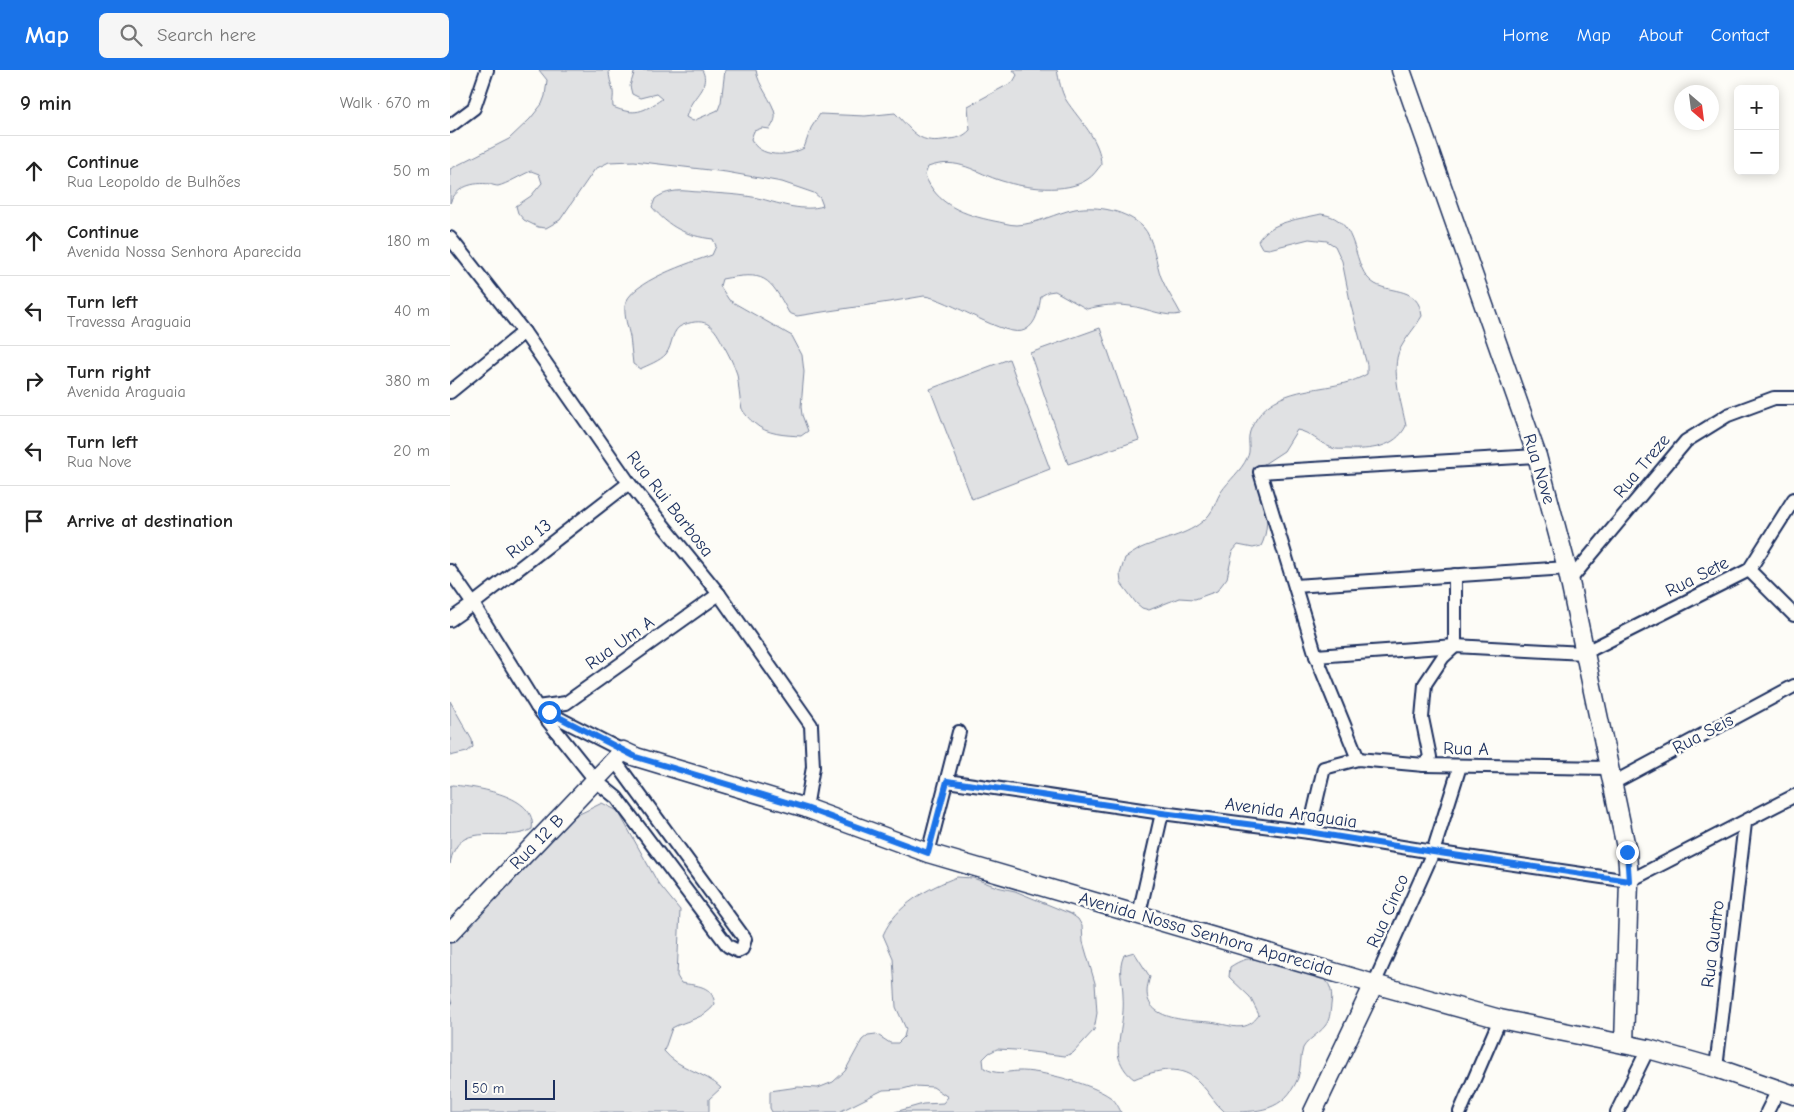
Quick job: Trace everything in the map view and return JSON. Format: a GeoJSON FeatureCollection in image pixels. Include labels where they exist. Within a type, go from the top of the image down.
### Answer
{"type":"FeatureCollection","features":[{"type":"Feature","properties":{"kind":"street"},"geometry":{"type":"LineString","coordinates":[[450,126],[474,108],[487,70]]}},
{"type":"Feature","properties":{"kind":"street","name":"Rua Nove"},"geometry":{"type":"LineString","coordinates":[[1401,70],[1537,456],[1568,575],[1627,852],[1629,881]]}},
{"type":"Feature","properties":{"kind":"street","name":"Rua Rui Barbosa"},"geometry":{"type":"LineString","coordinates":[[450,238],[524,332],[629,483],[719,594],[811,725],[813,768],[806,808]]}},
{"type":"Feature","properties":{"kind":"street"},"geometry":{"type":"LineString","coordinates":[[450,392],[524,332]]}},
{"type":"Feature","properties":{"kind":"street","name":"Rua Treze"},"geometry":{"type":"LineString","coordinates":[[1568,575],[1686,441],[1728,415],[1774,398],[1794,398]]}},
{"type":"Feature","properties":{"kind":"street"},"geometry":{"type":"LineString","coordinates":[[1358,759],[1316,656],[1260,472],[1537,456]]}},
{"type":"Feature","properties":{"kind":"street","name":"Rua 13"},"geometry":{"type":"LineString","coordinates":[[450,620],[629,483]]}},
{"type":"Feature","properties":{"kind":"street","name":"Rua Sete"},"geometry":{"type":"LineString","coordinates":[[1584,654],[1749,570],[1794,498]]}},
{"type":"Feature","properties":{"kind":"street"},"geometry":{"type":"LineString","coordinates":[[1749,570],[1794,616]]}},
{"type":"Feature","properties":{"kind":"street"},"geometry":{"type":"LineString","coordinates":[[450,572],[473,604],[537,707],[596,781],[617,798],[728,946],[738,951],[742,949],[744,939],[619,756],[549,712],[537,707]]}},
{"type":"Feature","properties":{"kind":"street"},"geometry":{"type":"LineString","coordinates":[[1295,586],[1455,575],[1568,575]]}},
{"type":"Feature","properties":{"kind":"street"},"geometry":{"type":"LineString","coordinates":[[1424,765],[1430,757],[1422,718],[1425,684],[1443,657],[1455,646],[1455,575]]}},
{"type":"Feature","properties":{"kind":"street","name":"Rua Um A"},"geometry":{"type":"LineString","coordinates":[[537,707],[566,703],[719,594]]}},
{"type":"Feature","properties":{"kind":"street"},"geometry":{"type":"LineString","coordinates":[[1316,656],[1455,646],[1584,654]]}},
{"type":"Feature","properties":{"kind":"street","name":"Rua Seis"},"geometry":{"type":"LineString","coordinates":[[1611,776],[1794,686]]}},
{"type":"Feature","properties":{"kind":"street"},"geometry":{"type":"LineString","coordinates":[[928,853],[959,732]]}},
{"type":"Feature","properties":{"kind":"street","name":"Avenida Nossa Senhora Aparecida"},"geometry":{"type":"LineString","coordinates":[[619,756],[636,757],[806,808],[928,853],[1374,984],[1500,1019],[1648,1049],[1716,1068],[1786,1092]]}},
{"type":"Feature","properties":{"kind":"street","name":"Rua 12 B"},"geometry":{"type":"LineString","coordinates":[[450,933],[619,756]]}},
{"type":"Feature","properties":{"kind":"street","name":"Rua A"},"geometry":{"type":"LineString","coordinates":[[1309,832],[1324,768],[1358,759],[1424,765],[1611,776]]}},
{"type":"Feature","properties":{"kind":"street","name":"Rua Cinco"},"geometry":{"type":"LineString","coordinates":[[1374,984],[1433,852],[1460,766]]}},
{"type":"Feature","properties":{"kind":"street","name":"Avenida Araguaia"},"geometry":{"type":"LineString","coordinates":[[947,781],[1162,813],[1309,832],[1629,881]]}},
{"type":"Feature","properties":{"kind":"street"},"geometry":{"type":"LineString","coordinates":[[1624,1044],[1629,881],[1745,823],[1794,796]]}},
{"type":"Feature","properties":{"kind":"street"},"geometry":{"type":"LineString","coordinates":[[1138,914],[1162,813]]}},
{"type":"Feature","properties":{"kind":"street","name":"Rua Quatro"},"geometry":{"type":"LineString","coordinates":[[1716,1068],[1745,823]]}},
{"type":"Feature","properties":{"kind":"street"},"geometry":{"type":"LineString","coordinates":[[1313,1112],[1374,984]]}},
{"type":"Feature","properties":{"kind":"street"},"geometry":{"type":"LineString","coordinates":[[1460,1112],[1500,1019]]}},
{"type":"Feature","properties":{"kind":"street"},"geometry":{"type":"LineString","coordinates":[[1617,1112],[1648,1049]]}},
{"type":"Feature","properties":{"kind":"street"},"geometry":{"type":"LineString","coordinates":[[1767,1112],[1786,1092]]}},
{"type":"Feature","properties":{"kind":"shaded area"},"geometry":{"type":"Polygon","coordinates":[[[539,70],[609,70],[613,93],[613,107],[633,112],[644,110],[662,99],[656,94],[640,98],[632,94],[630,86],[635,70],[702,70],[705,78],[704,82],[686,117],[693,121],[718,110],[721,102],[725,70],[756,70],[757,76],[774,109],[775,118],[770,129],[762,128],[754,131],[751,139],[760,150],[767,153],[782,154],[804,148],[811,128],[820,114],[865,116],[895,113],[913,132],[924,139],[958,138],[970,130],[968,106],[1013,82],[1017,75],[1013,70],[1057,70],[1061,89],[1066,100],[1093,139],[1100,156],[1101,165],[1092,176],[1079,184],[1069,187],[1022,186],[992,178],[958,164],[949,163],[928,167],[925,175],[930,185],[944,201],[962,212],[1011,225],[1032,223],[1068,211],[1084,208],[1112,210],[1129,217],[1146,231],[1152,244],[1165,287],[1181,314],[1169,315],[1119,305],[1087,309],[1055,291],[1041,296],[1037,315],[1032,324],[1025,330],[1016,331],[991,324],[934,298],[924,296],[797,316],[789,313],[776,291],[764,279],[757,276],[748,276],[722,279],[720,286],[729,300],[792,336],[802,355],[804,372],[801,407],[808,431],[801,436],[777,434],[765,430],[752,422],[742,409],[736,371],[717,333],[709,325],[699,322],[679,327],[666,354],[657,361],[640,369],[633,364],[625,306],[629,297],[649,281],[676,268],[712,255],[716,246],[713,239],[686,233],[658,214],[652,207],[655,199],[660,196],[679,191],[731,194],[754,197],[792,207],[808,208],[823,206],[820,198],[814,193],[782,182],[726,172],[634,161],[609,162],[595,169],[560,220],[546,228],[538,227],[524,220],[518,213],[516,206],[531,196],[542,183],[539,174],[531,171],[498,186],[484,184],[466,186],[453,197],[450,203],[450,169],[509,139],[530,119],[542,104],[547,80],[539,70]]]}},
{"type":"Feature","properties":{"kind":"shaded area"},"geometry":{"type":"Polygon","coordinates":[[[1321,214],[1334,218],[1344,225],[1350,234],[1367,277],[1382,287],[1410,295],[1420,306],[1422,316],[1405,340],[1397,357],[1396,377],[1406,426],[1389,443],[1364,449],[1334,449],[1297,430],[1284,451],[1261,466],[1266,495],[1267,517],[1261,546],[1253,548],[1238,545],[1233,551],[1227,578],[1217,591],[1195,599],[1179,598],[1149,610],[1142,608],[1121,583],[1120,574],[1125,558],[1141,548],[1186,532],[1209,515],[1221,492],[1247,458],[1250,432],[1263,411],[1280,398],[1355,380],[1367,374],[1367,365],[1351,306],[1342,261],[1335,246],[1327,241],[1309,239],[1269,249],[1262,248],[1258,241],[1263,234],[1278,225],[1295,219],[1321,214]]]}},
{"type":"Feature","properties":{"kind":"shaded area"},"geometry":{"type":"Polygon","coordinates":[[[1100,328],[1139,440],[1068,464],[1030,353],[1100,328]]]}},
{"type":"Feature","properties":{"kind":"shaded area"},"geometry":{"type":"Polygon","coordinates":[[[1009,359],[1050,469],[972,499],[930,389],[1009,359]]]}},
{"type":"Feature","properties":{"kind":"shaded area"},"geometry":{"type":"Polygon","coordinates":[[[450,701],[472,740],[473,747],[467,752],[450,756],[450,701]]]}},
{"type":"Feature","properties":{"kind":"shaded area"},"geometry":{"type":"Polygon","coordinates":[[[450,786],[489,791],[515,801],[525,808],[531,817],[532,829],[523,833],[469,837],[461,841],[455,849],[450,864],[450,786]]]}},
{"type":"Feature","properties":{"kind":"shaded area"},"geometry":{"type":"Polygon","coordinates":[[[602,803],[618,811],[658,883],[680,910],[677,976],[681,983],[703,987],[711,993],[715,1004],[701,1016],[672,1028],[664,1051],[677,1062],[721,1088],[709,1099],[709,1112],[450,1112],[450,1006],[452,1004],[450,997],[450,938],[563,822],[602,803]]]}},
{"type":"Feature","properties":{"kind":"shaded area"},"geometry":{"type":"Polygon","coordinates":[[[957,877],[973,878],[997,887],[1015,891],[1071,914],[1078,919],[1082,926],[1083,942],[1095,983],[1097,1013],[1094,1030],[1073,1053],[1065,1056],[997,1049],[983,1059],[984,1068],[997,1072],[1028,1071],[1079,1083],[1110,1097],[1115,1101],[1121,1112],[895,1112],[923,1104],[943,1103],[948,1097],[933,1087],[914,1086],[903,1089],[883,1090],[839,1112],[772,1112],[770,1108],[770,1091],[798,1087],[818,1088],[833,1082],[845,1071],[862,1040],[868,1035],[876,1034],[890,1043],[898,1043],[904,1037],[906,1029],[896,1007],[893,958],[883,935],[889,924],[904,906],[924,892],[957,877]]]}},
{"type":"Feature","properties":{"kind":"shaded area"},"geometry":{"type":"Polygon","coordinates":[[[1134,952],[1150,977],[1147,991],[1149,1001],[1155,1009],[1164,1015],[1186,1020],[1241,1027],[1255,1020],[1259,1015],[1250,997],[1229,977],[1230,967],[1243,960],[1259,960],[1308,972],[1324,979],[1332,993],[1329,1019],[1323,1029],[1303,1048],[1298,1078],[1285,1098],[1269,1108],[1225,1112],[1200,1083],[1185,1073],[1168,1070],[1134,1079],[1129,1075],[1119,1058],[1118,1052],[1123,1006],[1121,971],[1124,955],[1134,952]]]}},
{"type":"Feature","properties":{"kind":"route"},"geometry":{"type":"LineString","coordinates":[[549,712],[636,757],[806,808],[928,853],[947,781],[1162,813],[1309,832],[1629,881],[1627,852]]}}]}
